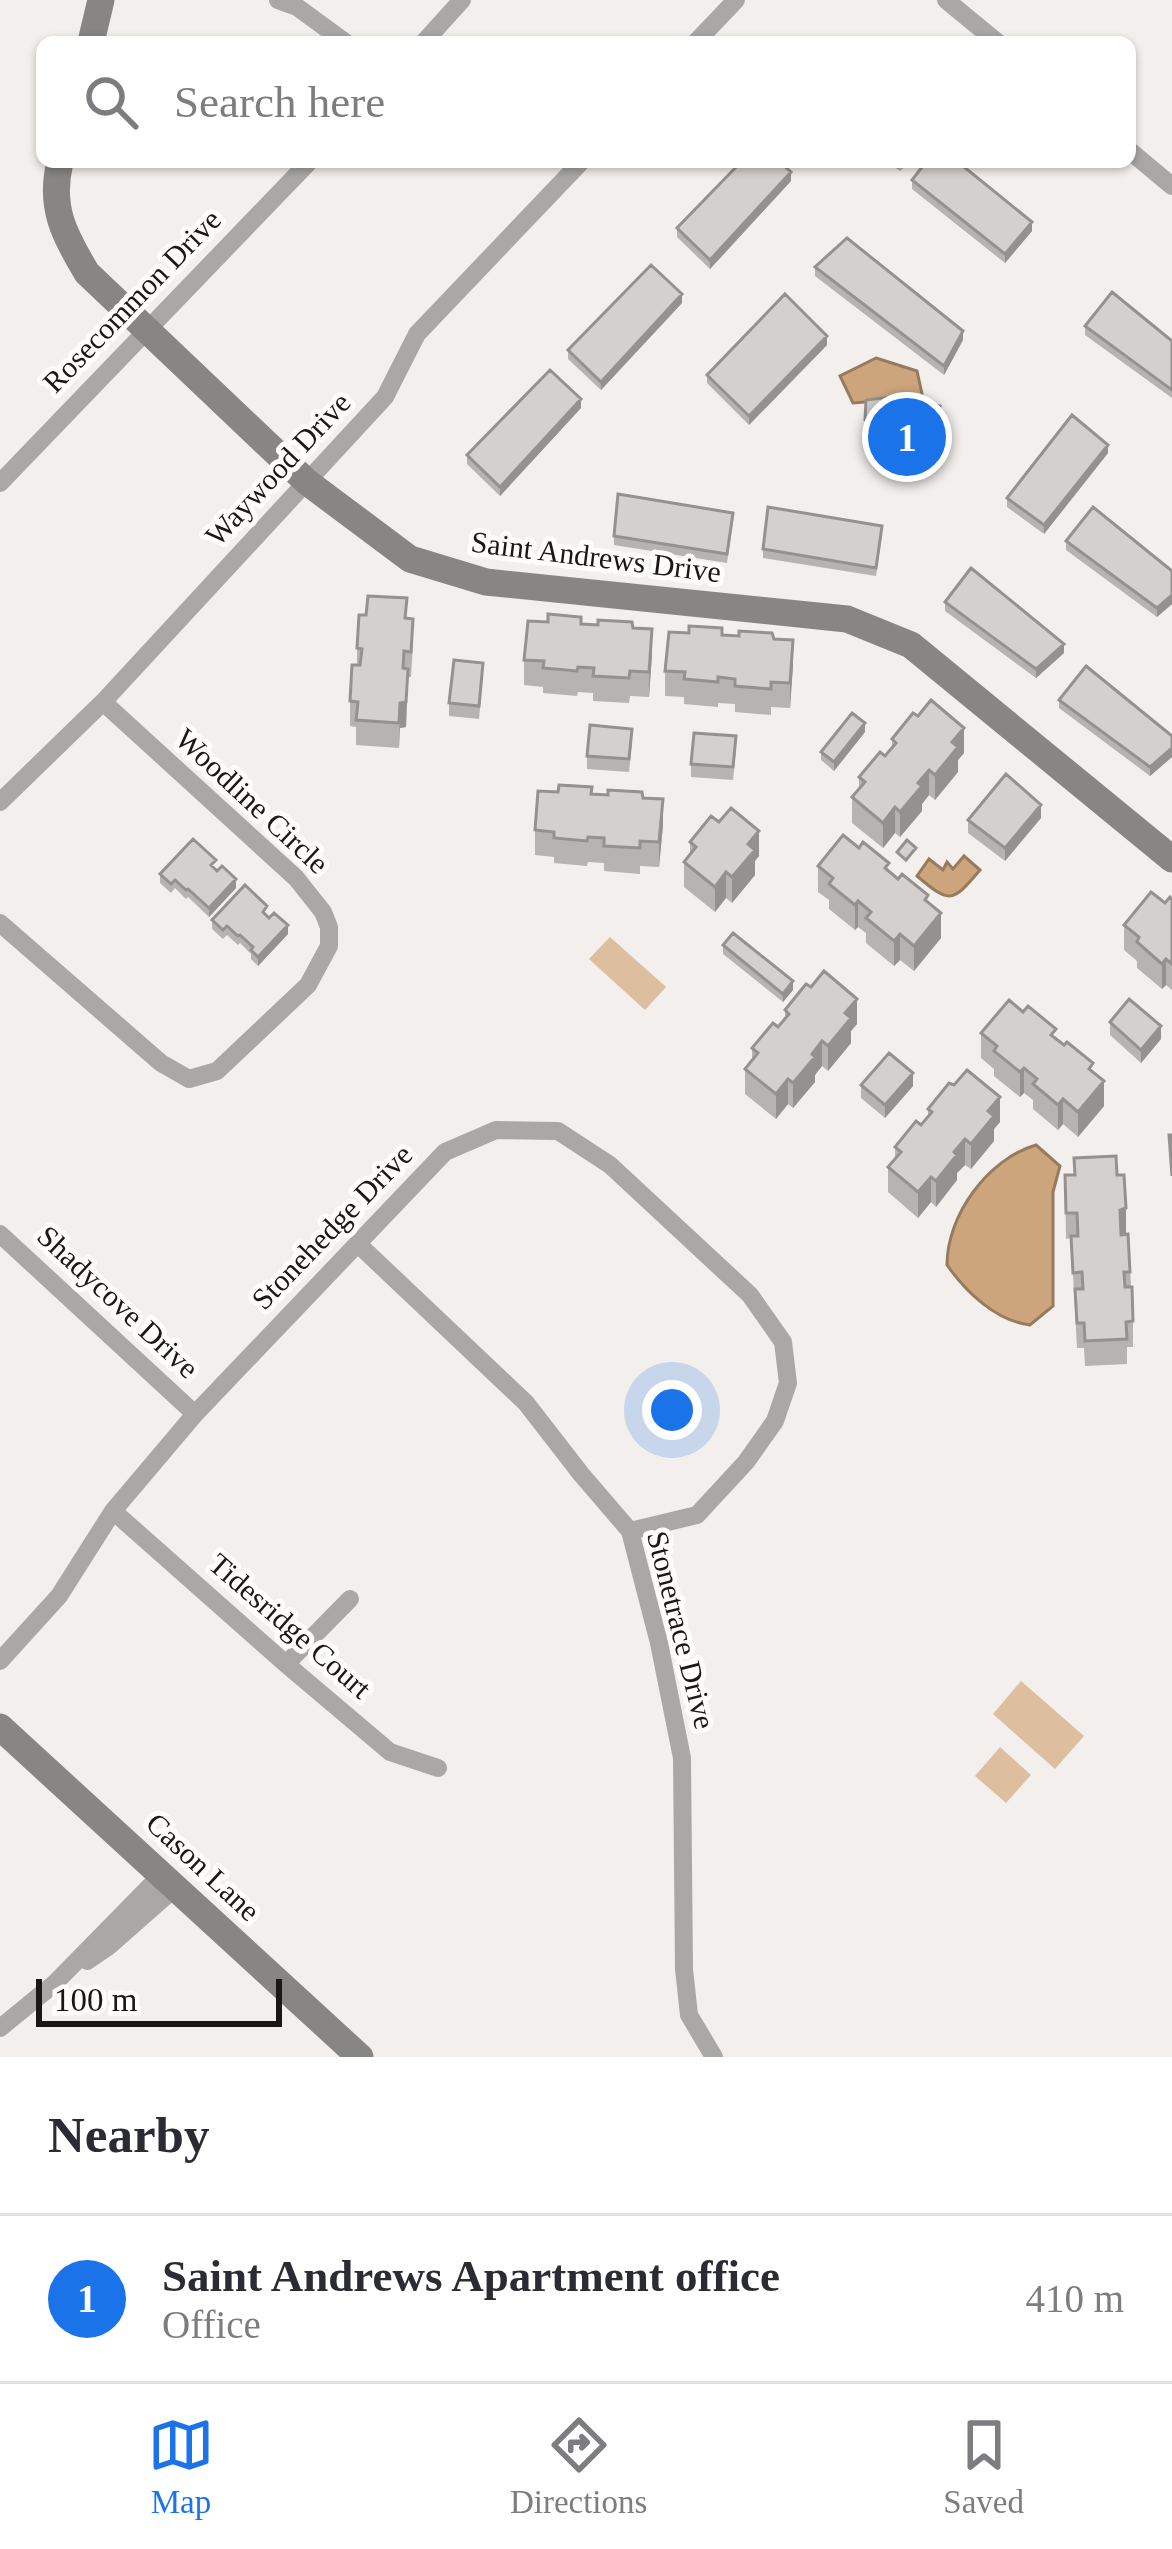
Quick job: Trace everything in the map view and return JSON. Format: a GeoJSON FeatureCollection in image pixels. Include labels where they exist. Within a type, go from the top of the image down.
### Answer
{"type":"FeatureCollection","features":[{"type":"Feature","properties":{"kind":"street"},"geometry":{"type":"LineString","coordinates":[[92,36],[101,0]]}},
{"type":"Feature","properties":{"kind":"street"},"geometry":{"type":"LineString","coordinates":[[278,0],[297,7],[338,36]]}},
{"type":"Feature","properties":{"kind":"street"},"geometry":{"type":"LineString","coordinates":[[429,36],[462,0]]}},
{"type":"Feature","properties":{"kind":"street"},"geometry":{"type":"LineString","coordinates":[[702,36],[736,0]]}},
{"type":"Feature","properties":{"kind":"street"},"geometry":{"type":"LineString","coordinates":[[946,0],[990,36]]}},
{"type":"Feature","properties":{"kind":"street"},"geometry":{"type":"LineString","coordinates":[[1136,156],[1172,186]]}},
{"type":"Feature","properties":{"kind":"street","name":"Saint Andrews Drive"},"geometry":{"type":"LineString","coordinates":[[59,168],[54,188],[63,234],[86,273],[307,482],[410,559],[486,582],[847,619],[911,644],[1172,859]]}},
{"type":"Feature","properties":{"kind":"street","name":"Rosecommon Drive"},"geometry":{"type":"LineString","coordinates":[[0,483],[303,168]]}},
{"type":"Feature","properties":{"kind":"street","name":"Waywood Drive"},"geometry":{"type":"LineString","coordinates":[[0,802],[103,702],[385,398],[417,334],[575,168]]}},
{"type":"Feature","properties":{"kind":"street","name":"Woodline Circle"},"geometry":{"type":"LineString","coordinates":[[0,923],[161,1063],[188,1079],[217,1071],[308,985],[329,946],[323,911],[296,878],[103,702]]}},
{"type":"Feature","properties":{"kind":"street","name":"Stonehedge Drive"},"geometry":{"type":"LineString","coordinates":[[0,1661],[59,1596],[113,1511],[195,1414],[446,1152],[496,1130],[558,1131],[610,1165],[750,1295],[783,1342],[788,1382],[775,1421],[746,1462],[697,1515],[630,1531]]}},
{"type":"Feature","properties":{"kind":"street","name":"Shadycove Drive"},"geometry":{"type":"LineString","coordinates":[[0,1234],[195,1414]]}},
{"type":"Feature","properties":{"kind":"street","name":"Stonetrace Drive"},"geometry":{"type":"LineString","coordinates":[[358,1244],[526,1403],[630,1531],[682,1758],[684,1969],[689,2015],[714,2057]]}},
{"type":"Feature","properties":{"kind":"street","name":"Tidesridge Court"},"geometry":{"type":"LineString","coordinates":[[113,1511],[391,1752],[438,1768]]}},
{"type":"Feature","properties":{"kind":"street"},"geometry":{"type":"LineString","coordinates":[[286,1664],[350,1599]]}},
{"type":"Feature","properties":{"kind":"street","name":"Cason Lane"},"geometry":{"type":"LineString","coordinates":[[0,1727],[360,2057]]}},
{"type":"Feature","properties":{"kind":"street"},"geometry":{"type":"LineString","coordinates":[[0,2028],[169,1880]]}},
{"type":"Feature","properties":{"kind":"shaded area"},"geometry":{"type":"Polygon","coordinates":[[[876,358],[917,371],[924,403],[853,403],[840,376],[876,358]]]}},
{"type":"Feature","properties":{"kind":"shaded area"},"geometry":{"type":"Polygon","coordinates":[[[964,856],[980,870],[956,894],[937,892],[917,876],[929,859],[943,870],[947,862],[953,869],[964,856]]]}},
{"type":"Feature","properties":{"kind":"shaded area"},"geometry":{"type":"Polygon","coordinates":[[[610,937],[666,987],[645,1010],[589,959],[610,937]]]}},
{"type":"Feature","properties":{"kind":"shaded area"},"geometry":{"type":"Polygon","coordinates":[[[1036,1145],[1060,1166],[1053,1192],[1053,1306],[1030,1325],[1005,1318],[983,1304],[947,1265],[954,1227],[974,1192],[1002,1163],[1036,1145]]]}},
{"type":"Feature","properties":{"kind":"shaded area"},"geometry":{"type":"Polygon","coordinates":[[[1021,1681],[1084,1736],[1055,1769],[993,1714],[1021,1681]]]}},
{"type":"Feature","properties":{"kind":"shaded area"},"geometry":{"type":"Polygon","coordinates":[[[1000,1747],[1031,1775],[1006,1803],[975,1776],[1000,1747]]]}},
{"type":"Feature","properties":{"kind":"building"},"geometry":{"type":"Polygon","coordinates":[[[735,168],[787,168],[791,172],[710,260],[677,228],[735,168]]]}},
{"type":"Feature","properties":{"kind":"building"},"geometry":{"type":"Polygon","coordinates":[[[921,168],[965,168],[1032,222],[1005,254],[912,180],[921,168]]]}},
{"type":"Feature","properties":{"kind":"building"},"geometry":{"type":"Polygon","coordinates":[[[847,238],[963,331],[944,366],[815,267],[847,238]]]}},
{"type":"Feature","properties":{"kind":"building"},"geometry":{"type":"Polygon","coordinates":[[[651,265],[682,294],[601,382],[568,350],[651,265]]]}},
{"type":"Feature","properties":{"kind":"building"},"geometry":{"type":"Polygon","coordinates":[[[1112,292],[1172,341],[1172,390],[1085,326],[1112,292]]]}},
{"type":"Feature","properties":{"kind":"building"},"geometry":{"type":"Polygon","coordinates":[[[785,294],[827,336],[749,416],[707,375],[785,294]]]}},
{"type":"Feature","properties":{"kind":"building"},"geometry":{"type":"Polygon","coordinates":[[[550,370],[581,399],[500,487],[467,455],[550,370]]]}},
{"type":"Feature","properties":{"kind":"building"},"geometry":{"type":"Polygon","coordinates":[[[891,397],[916,411],[920,401],[940,406],[937,417],[943,419],[935,446],[901,444],[906,433],[892,428],[889,433],[865,420],[866,400],[891,397]]]}},
{"type":"Feature","properties":{"kind":"building"},"geometry":{"type":"Polygon","coordinates":[[[1072,415],[1108,445],[1044,525],[1007,498],[1072,415]]]}},
{"type":"Feature","properties":{"kind":"building"},"geometry":{"type":"Polygon","coordinates":[[[618,494],[733,513],[727,554],[614,536],[618,494]]]}},
{"type":"Feature","properties":{"kind":"building"},"geometry":{"type":"Polygon","coordinates":[[[768,507],[882,526],[876,568],[763,549],[768,507]]]}},
{"type":"Feature","properties":{"kind":"building"},"geometry":{"type":"Polygon","coordinates":[[[1093,507],[1172,571],[1172,595],[1157,608],[1066,541],[1093,507]]]}},
{"type":"Feature","properties":{"kind":"building"},"geometry":{"type":"Polygon","coordinates":[[[971,568],[1064,644],[1036,669],[945,602],[971,568]]]}},
{"type":"Feature","properties":{"kind":"building"},"geometry":{"type":"Polygon","coordinates":[[[368,596],[407,598],[405,618],[413,619],[411,652],[404,651],[406,702],[400,703],[399,723],[356,720],[358,702],[350,701],[352,665],[360,665],[362,649],[357,648],[359,615],[366,615],[368,596]]]}},
{"type":"Feature","properties":{"kind":"building"},"geometry":{"type":"Polygon","coordinates":[[[548,614],[581,617],[581,624],[632,622],[633,628],[652,629],[649,672],[630,671],[629,678],[593,676],[594,668],[543,668],[544,661],[524,660],[528,621],[548,622],[548,614]]]}},
{"type":"Feature","properties":{"kind":"building"},"geometry":{"type":"Polygon","coordinates":[[[689,626],[722,628],[722,635],[772,633],[774,639],[793,640],[790,683],[771,682],[771,689],[735,686],[735,679],[684,679],[685,672],[665,671],[669,632],[689,633],[689,626]]]}},
{"type":"Feature","properties":{"kind":"building"},"geometry":{"type":"Polygon","coordinates":[[[454,660],[483,663],[479,706],[449,703],[454,660]]]}},
{"type":"Feature","properties":{"kind":"building"},"geometry":{"type":"Polygon","coordinates":[[[1086,666],[1172,736],[1172,748],[1150,767],[1059,700],[1086,666]]]}},
{"type":"Feature","properties":{"kind":"building"},"geometry":{"type":"Polygon","coordinates":[[[931,700],[964,728],[952,742],[958,747],[935,775],[929,770],[900,812],[895,807],[883,823],[852,797],[865,782],[859,777],[880,752],[885,756],[913,713],[918,716],[931,700]]]}},
{"type":"Feature","properties":{"kind":"building"},"geometry":{"type":"Polygon","coordinates":[[[852,713],[865,723],[834,762],[821,752],[852,713]]]}},
{"type":"Feature","properties":{"kind":"building"},"geometry":{"type":"Polygon","coordinates":[[[590,725],[632,729],[629,759],[587,756],[590,725]]]}},
{"type":"Feature","properties":{"kind":"building"},"geometry":{"type":"Polygon","coordinates":[[[694,733],[736,736],[733,767],[691,764],[694,733]]]}},
{"type":"Feature","properties":{"kind":"building"},"geometry":{"type":"Polygon","coordinates":[[[1006,774],[1041,805],[1005,848],[968,820],[1006,774]]]}},
{"type":"Feature","properties":{"kind":"building"},"geometry":{"type":"Polygon","coordinates":[[[559,785],[592,787],[591,794],[642,792],[643,798],[663,799],[659,842],[640,841],[640,848],[604,846],[604,838],[554,838],[554,832],[535,830],[538,791],[558,792],[559,785]]]}},
{"type":"Feature","properties":{"kind":"building"},"geometry":{"type":"Polygon","coordinates":[[[731,808],[759,831],[748,844],[755,850],[732,877],[726,872],[715,887],[684,862],[696,847],[690,842],[711,816],[719,822],[731,808]]]}},
{"type":"Feature","properties":{"kind":"building"},"geometry":{"type":"Polygon","coordinates":[[[843,835],[859,848],[863,842],[889,863],[885,868],[898,879],[902,874],[928,895],[925,900],[941,913],[914,946],[900,934],[894,941],[866,918],[871,912],[829,884],[833,878],[818,866],[843,835]]]}},
{"type":"Feature","properties":{"kind":"building"},"geometry":{"type":"Polygon","coordinates":[[[193,839],[216,860],[211,865],[217,871],[222,866],[236,879],[209,908],[188,889],[175,880],[171,884],[160,874],[193,839]]]}},
{"type":"Feature","properties":{"kind":"building"},"geometry":{"type":"Polygon","coordinates":[[[907,840],[916,848],[906,860],[897,852],[907,840]]]}},
{"type":"Feature","properties":{"kind":"building"},"geometry":{"type":"Polygon","coordinates":[[[245,885],[267,906],[263,912],[269,918],[274,913],[288,925],[258,957],[240,935],[227,926],[223,930],[212,920],[245,885]]]}},
{"type":"Feature","properties":{"kind":"building"},"geometry":{"type":"Polygon","coordinates":[[[1151,892],[1165,903],[1172,899],[1172,964],[1166,959],[1162,964],[1124,925],[1151,892]]]}},
{"type":"Feature","properties":{"kind":"building"},"geometry":{"type":"Polygon","coordinates":[[[733,933],[793,981],[783,994],[723,945],[733,933]]]}},
{"type":"Feature","properties":{"kind":"building"},"geometry":{"type":"Polygon","coordinates":[[[824,971],[857,999],[845,1013],[851,1018],[828,1046],[822,1041],[793,1083],[788,1079],[776,1094],[745,1069],[758,1053],[752,1048],[773,1023],[778,1027],[806,984],[811,987],[824,971]]]}},
{"type":"Feature","properties":{"kind":"building"},"geometry":{"type":"Polygon","coordinates":[[[1129,999],[1161,1026],[1141,1050],[1110,1022],[1129,999]]]}},
{"type":"Feature","properties":{"kind":"building"},"geometry":{"type":"Polygon","coordinates":[[[1009,1000],[1023,1012],[1028,1006],[1056,1029],[1051,1035],[1093,1063],[1089,1069],[1104,1081],[1078,1112],[1063,1099],[1058,1105],[1033,1084],[1037,1079],[994,1051],[997,1046],[981,1033],[1009,1000]]]}},
{"type":"Feature","properties":{"kind":"building"},"geometry":{"type":"Polygon","coordinates":[[[889,1053],[913,1073],[885,1105],[861,1085],[889,1053]]]}},
{"type":"Feature","properties":{"kind":"building"},"geometry":{"type":"Polygon","coordinates":[[[967,1070],[1000,1097],[988,1111],[994,1116],[971,1144],[965,1139],[936,1181],[931,1177],[918,1192],[888,1167],[901,1152],[895,1147],[916,1121],[921,1125],[932,1112],[928,1109],[949,1083],[954,1085],[967,1070]]]}},
{"type":"Feature","properties":{"kind":"building"},"geometry":{"type":"Polygon","coordinates":[[[1116,1156],[1117,1175],[1124,1175],[1126,1208],[1120,1210],[1121,1235],[1128,1234],[1130,1272],[1124,1272],[1125,1287],[1132,1287],[1133,1321],[1126,1322],[1127,1339],[1085,1341],[1084,1323],[1077,1323],[1075,1289],[1083,1289],[1082,1272],[1073,1273],[1071,1236],[1078,1236],[1077,1213],[1066,1213],[1065,1175],[1075,1175],[1074,1158],[1116,1156]]]}},
{"type":"Feature","properties":{"kind":"place","name":"Saint Andrews Apartment office"},"geometry":{"type":"Point","coordinates":[907,437]}}]}
